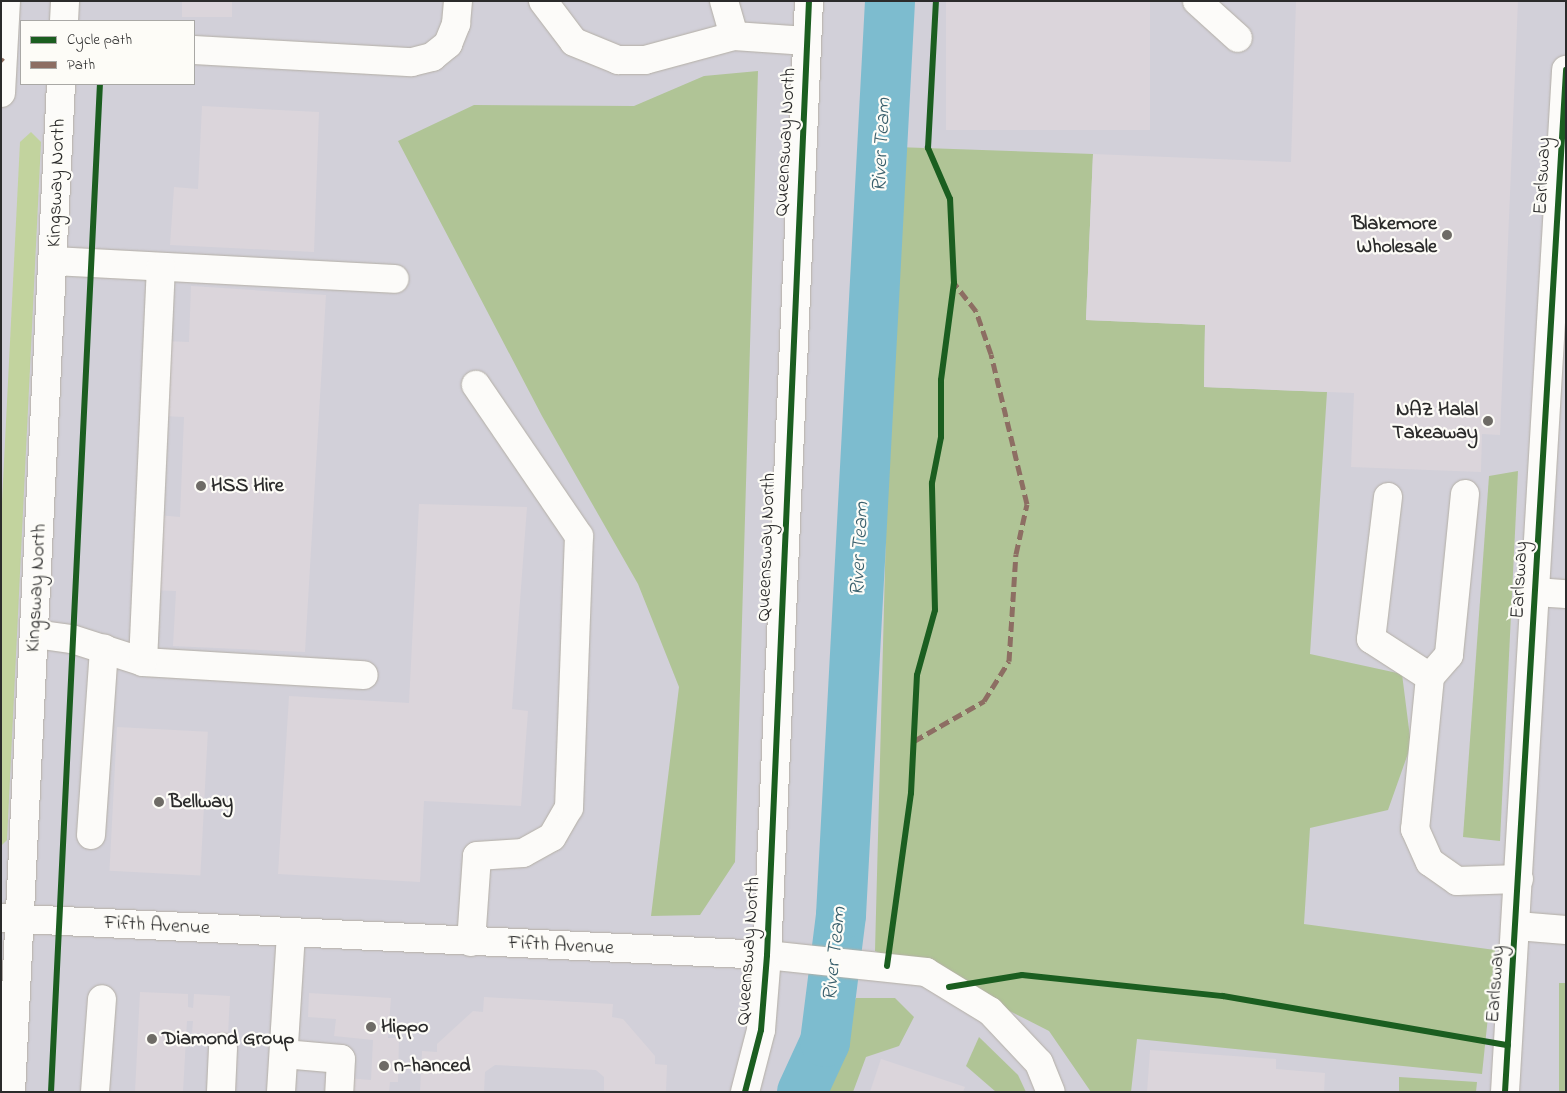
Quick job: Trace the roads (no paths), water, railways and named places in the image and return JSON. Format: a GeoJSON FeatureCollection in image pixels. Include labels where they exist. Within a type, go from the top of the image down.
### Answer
{"type":"FeatureCollection","features":[{"type":"Feature","properties":{"kind":"street"},"geometry":{"type":"LineString","coordinates":[[1,93],[8,62],[6,1]]}},
{"type":"Feature","properties":{"kind":"street"},"geometry":{"type":"LineString","coordinates":[[64,20],[65,1]]}},
{"type":"Feature","properties":{"kind":"street"},"geometry":{"type":"LineString","coordinates":[[195,50],[412,62],[432,57],[448,44],[456,24],[458,1]]}},
{"type":"Feature","properties":{"kind":"street"},"geometry":{"type":"LineString","coordinates":[[543,1],[574,42],[618,60],[645,60],[734,36],[808,41]]}},
{"type":"Feature","properties":{"kind":"street"},"geometry":{"type":"LineString","coordinates":[[724,1],[734,36]]}},
{"type":"Feature","properties":{"kind":"street","name":"Queensway North"},"geometry":{"type":"LineString","coordinates":[[745,1092],[760,1030],[768,956],[809,1]]}},
{"type":"Feature","properties":{"kind":"street"},"geometry":{"type":"LineString","coordinates":[[1197,1],[1238,38]]}},
{"type":"Feature","properties":{"kind":"street","name":"Earlsway"},"geometry":{"type":"LineString","coordinates":[[1504,1092],[1520,879],[1566,70]]}},
{"type":"Feature","properties":{"kind":"street","name":"Kingsway North"},"geometry":{"type":"LineString","coordinates":[[11,1092],[10,918],[35,634],[61,85]]}},
{"type":"Feature","properties":{"kind":"street"},"geometry":{"type":"LineString","coordinates":[[53,261],[395,279]]}},
{"type":"Feature","properties":{"kind":"street"},"geometry":{"type":"LineString","coordinates":[[143,662],[161,267]]}},
{"type":"Feature","properties":{"kind":"street"},"geometry":{"type":"LineString","coordinates":[[472,942],[477,856],[523,853],[552,837],[569,808],[580,536],[476,385]]}},
{"type":"Feature","properties":{"kind":"street"},"geometry":{"type":"LineString","coordinates":[[1465,494],[1449,655],[1430,677],[1415,829],[1430,862],[1457,881],[1520,879]]}},
{"type":"Feature","properties":{"kind":"street"},"geometry":{"type":"LineString","coordinates":[[1388,496],[1371,639],[1430,677]]}},
{"type":"Feature","properties":{"kind":"street"},"geometry":{"type":"LineString","coordinates":[[1536,592],[1566,594]]}},
{"type":"Feature","properties":{"kind":"street"},"geometry":{"type":"LineString","coordinates":[[35,634],[104,648],[143,662],[364,675]]}},
{"type":"Feature","properties":{"kind":"street"},"geometry":{"type":"LineString","coordinates":[[91,834],[104,648]]}},
{"type":"Feature","properties":{"kind":"street","name":"Fifth Avenue"},"geometry":{"type":"LineString","coordinates":[[10,918],[768,956],[874,964],[926,972],[990,1011],[1039,1063],[1052,1092]]}},
{"type":"Feature","properties":{"kind":"street"},"geometry":{"type":"LineString","coordinates":[[1517,926],[1566,930]]}},
{"type":"Feature","properties":{"kind":"street"},"geometry":{"type":"LineString","coordinates":[[281,1092],[290,933]]}},
{"type":"Feature","properties":{"kind":"street"},"geometry":{"type":"LineString","coordinates":[[95,1092],[102,999]]}},
{"type":"Feature","properties":{"kind":"street"},"geometry":{"type":"LineString","coordinates":[[221,1092],[223,1048]]}},
{"type":"Feature","properties":{"kind":"street"},"geometry":{"type":"LineString","coordinates":[[284,1054],[341,1059],[339,1092]]}},
{"type":"Feature","properties":{"kind":"waterway","name":"River Team"},"geometry":{"type":"LineString","coordinates":[[802,1092],[825,1042],[841,915],[890,1]]}},
{"type":"Feature","properties":{"kind":"place","name":"Blakemore Wholesale"},"geometry":{"type":"Point","coordinates":[1447,235]}},
{"type":"Feature","properties":{"kind":"place","name":"NAZ Halal Takeaway"},"geometry":{"type":"Point","coordinates":[1488,421]}},
{"type":"Feature","properties":{"kind":"place","name":"HSS Hire"},"geometry":{"type":"Point","coordinates":[201,486]}},
{"type":"Feature","properties":{"kind":"place","name":"Bellway"},"geometry":{"type":"Point","coordinates":[159,802]}},
{"type":"Feature","properties":{"kind":"place","name":"Hippo"},"geometry":{"type":"Point","coordinates":[371,1027]}},
{"type":"Feature","properties":{"kind":"place","name":"Diamond Group"},"geometry":{"type":"Point","coordinates":[152,1039]}},
{"type":"Feature","properties":{"kind":"place","name":"n-hanced"},"geometry":{"type":"Point","coordinates":[384,1066]}}]}
